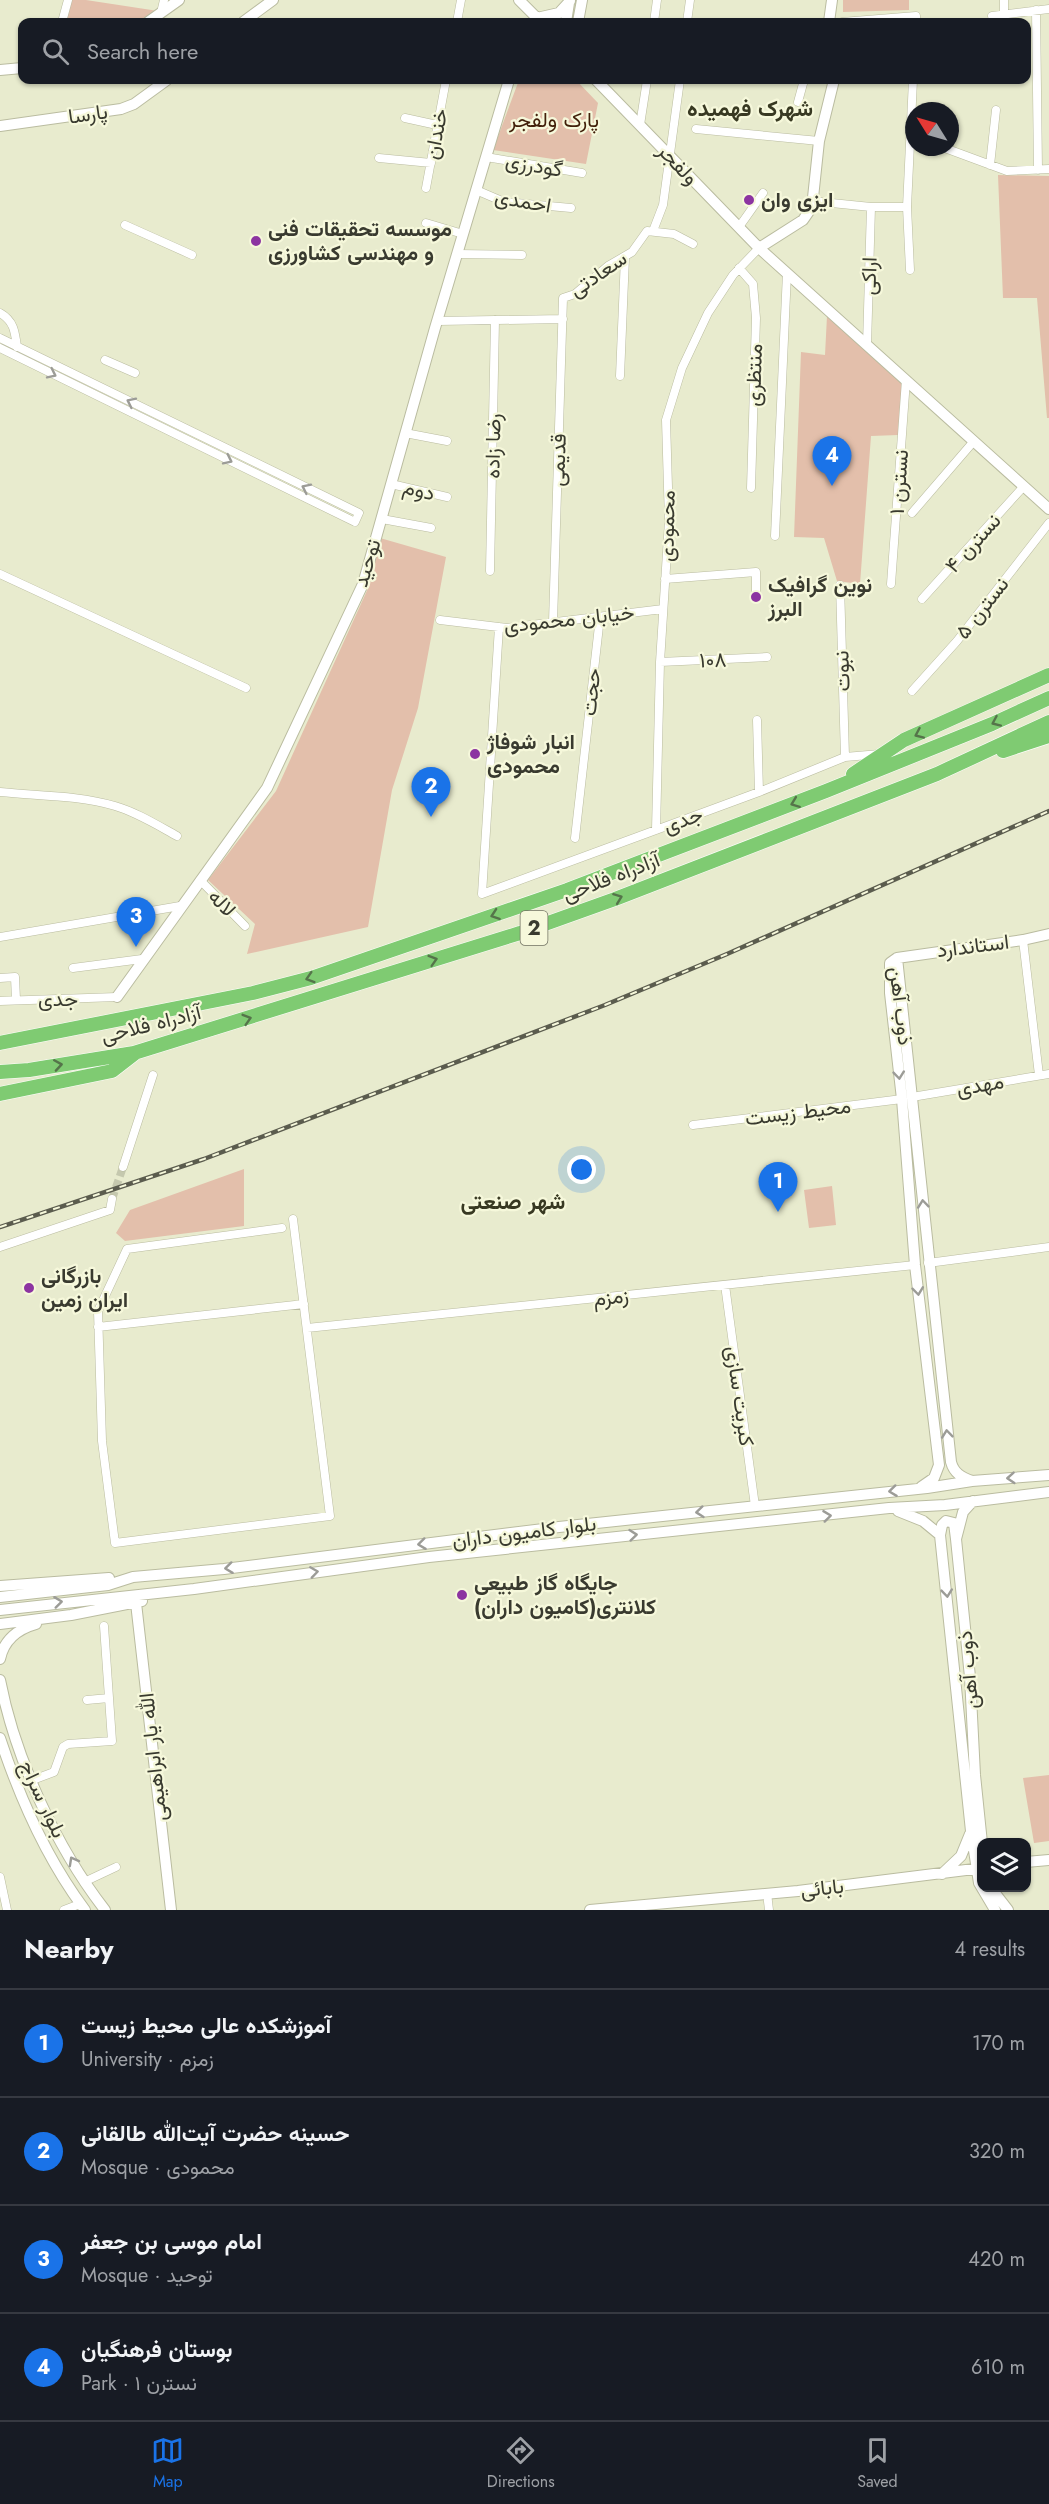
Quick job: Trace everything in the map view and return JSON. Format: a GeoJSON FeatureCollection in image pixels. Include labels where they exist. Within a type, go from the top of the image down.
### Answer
{"type":"FeatureCollection","features":[{"type":"Feature","properties":{"kind":"highway"},"geometry":{"type":"LineString","coordinates":[[826,791],[904,740],[1049,675]]}},
{"type":"Feature","properties":{"kind":"highway","name":"آزادراه فلاحی"},"geometry":{"type":"LineString","coordinates":[[0,1043],[253,993],[311,978],[567,890],[826,791],[992,724],[1049,698]]}},
{"type":"Feature","properties":{"kind":"highway","name":"آزادراه فلاحی"},"geometry":{"type":"LineString","coordinates":[[0,1072],[29,1070],[134,1053],[520,933],[615,899],[937,774],[1049,722]]}},
{"type":"Feature","properties":{"kind":"highway"},"geometry":{"type":"LineString","coordinates":[[980,755],[1010,750],[1049,736]]}},
{"type":"Feature","properties":{"kind":"highway"},"geometry":{"type":"LineString","coordinates":[[0,1094],[112,1071],[134,1053]]}},
{"type":"Feature","properties":{"kind":"main road"},"geometry":{"type":"LineString","coordinates":[[154,18],[179,0]]}},
{"type":"Feature","properties":{"kind":"main road"},"geometry":{"type":"LineString","coordinates":[[248,18],[273,0]]}},
{"type":"Feature","properties":{"kind":"main road"},"geometry":{"type":"LineString","coordinates":[[519,0],[536,17],[558,13],[570,1]]}},
{"type":"Feature","properties":{"kind":"main road"},"geometry":{"type":"LineString","coordinates":[[579,18],[582,0]]}},
{"type":"Feature","properties":{"kind":"main road"},"geometry":{"type":"LineString","coordinates":[[830,18],[832,0]]}},
{"type":"Feature","properties":{"kind":"main road"},"geometry":{"type":"LineString","coordinates":[[567,18],[570,1]]}},
{"type":"Feature","properties":{"kind":"main road"},"geometry":{"type":"LineString","coordinates":[[0,70],[18,68]]}},
{"type":"Feature","properties":{"kind":"main road","name":"پارسا"},"geometry":{"type":"LineString","coordinates":[[0,126],[121,109],[134,104],[162,84]]}},
{"type":"Feature","properties":{"kind":"main road","name":"توحید"},"geometry":{"type":"LineString","coordinates":[[117,997],[180,906],[267,788],[363,584],[508,84]]}},
{"type":"Feature","properties":{"kind":"main road","name":"ولفجر"},"geometry":{"type":"LineString","coordinates":[[601,84],[759,248],[1049,509]]}},
{"type":"Feature","properties":{"kind":"main road"},"geometry":{"type":"LineString","coordinates":[[759,248],[803,219],[812,207],[819,141],[833,84]]}},
{"type":"Feature","properties":{"kind":"main road","name":"استاندارد"},"geometry":{"type":"LineString","coordinates":[[897,957],[1023,940],[1049,934]]}},
{"type":"Feature","properties":{"kind":"main road","name":"ذوب آهن"},"geometry":{"type":"LineString","coordinates":[[897,957],[915,1265],[939,1465],[934,1478],[915,1490]]}},
{"type":"Feature","properties":{"kind":"main road","name":"ذوب آهن"},"geometry":{"type":"LineString","coordinates":[[907,1098],[951,1462],[953,1469],[960,1476],[972,1481]]}},
{"type":"Feature","properties":{"kind":"main road","name":"بلوار کامیون داران"},"geometry":{"type":"LineString","coordinates":[[0,1597],[108,1585],[133,1577],[224,1569],[559,1527],[915,1490],[972,1481],[1049,1475]]}},
{"type":"Feature","properties":{"kind":"main road","name":"بلوار کامیون داران"},"geometry":{"type":"LineString","coordinates":[[0,1610],[176,1591],[429,1557],[1049,1492]]}},
{"type":"Feature","properties":{"kind":"main road","name":"ذوب آهن"},"geometry":{"type":"LineString","coordinates":[[973,1501],[963,1512],[956,1539],[970,1677],[981,1838]]}},
{"type":"Feature","properties":{"kind":"main road"},"geometry":{"type":"LineString","coordinates":[[795,1503],[796,1519]]}},
{"type":"Feature","properties":{"kind":"main road"},"geometry":{"type":"LineString","coordinates":[[889,1508],[924,1521],[940,1535],[942,1525],[951,1521],[954,1525],[956,1539]]}},
{"type":"Feature","properties":{"kind":"main road","name":"ذوب آهن"},"geometry":{"type":"LineString","coordinates":[[940,1535],[971,1831],[977,1860]]}},
{"type":"Feature","properties":{"kind":"main road"},"geometry":{"type":"LineString","coordinates":[[0,1586],[133,1577]]}},
{"type":"Feature","properties":{"kind":"main road"},"geometry":{"type":"LineString","coordinates":[[0,1624],[136,1604],[176,1591]]}},
{"type":"Feature","properties":{"kind":"main road","name":"الله یار ابراهیمی"},"geometry":{"type":"LineString","coordinates":[[136,1604],[171,1910]]}},
{"type":"Feature","properties":{"kind":"main road"},"geometry":{"type":"LineString","coordinates":[[0,1659],[7,1642],[16,1633],[28,1627],[70,1615]]}},
{"type":"Feature","properties":{"kind":"main road","name":"بلوار سراج"},"geometry":{"type":"LineString","coordinates":[[0,1680],[1,1691],[30,1781],[84,1882],[105,1910]]}},
{"type":"Feature","properties":{"kind":"main road","name":"بلوار سراج"},"geometry":{"type":"LineString","coordinates":[[0,1738],[16,1787],[35,1827],[83,1907]]}},
{"type":"Feature","properties":{"kind":"main road"},"geometry":{"type":"LineString","coordinates":[[942,1874],[961,1856],[971,1831]]}},
{"type":"Feature","properties":{"kind":"main road"},"geometry":{"type":"LineString","coordinates":[[1031,1862],[1049,1860]]}},
{"type":"Feature","properties":{"kind":"main road","name":"بابائی"},"geometry":{"type":"LineString","coordinates":[[590,1910],[977,1869]]}},
{"type":"Feature","properties":{"kind":"main road","name":"ذوب آهن"},"geometry":{"type":"LineString","coordinates":[[984,1892],[995,1910]]}},
{"type":"Feature","properties":{"kind":"main road"},"geometry":{"type":"LineString","coordinates":[[995,1892],[1008,1910]]}},
{"type":"Feature","properties":{"kind":"street"},"geometry":{"type":"LineString","coordinates":[[63,18],[68,0]]}},
{"type":"Feature","properties":{"kind":"street"},"geometry":{"type":"LineString","coordinates":[[161,13],[164,0]]}},
{"type":"Feature","properties":{"kind":"street"},"geometry":{"type":"LineString","coordinates":[[458,18],[461,0]]}},
{"type":"Feature","properties":{"kind":"street"},"geometry":{"type":"LineString","coordinates":[[655,18],[657,0]]}},
{"type":"Feature","properties":{"kind":"street"},"geometry":{"type":"LineString","coordinates":[[688,18],[690,0]]}},
{"type":"Feature","properties":{"kind":"street"},"geometry":{"type":"LineString","coordinates":[[1004,0],[1004,15]]}},
{"type":"Feature","properties":{"kind":"street"},"geometry":{"type":"LineString","coordinates":[[992,16],[1049,9]]}},
{"type":"Feature","properties":{"kind":"street"},"geometry":{"type":"LineString","coordinates":[[1036,10],[1038,170]]}},
{"type":"Feature","properties":{"kind":"street"},"geometry":{"type":"LineString","coordinates":[[891,18],[916,16],[916,18]]}},
{"type":"Feature","properties":{"kind":"street","name":"خندان"},"geometry":{"type":"LineString","coordinates":[[426,188],[445,84]]}},
{"type":"Feature","properties":{"kind":"street"},"geometry":{"type":"LineString","coordinates":[[640,125],[645,84]]}},
{"type":"Feature","properties":{"kind":"street"},"geometry":{"type":"LineString","coordinates":[[680,84],[663,205],[653,231],[674,234],[693,244]]}},
{"type":"Feature","properties":{"kind":"street"},"geometry":{"type":"LineString","coordinates":[[798,102],[803,84]]}},
{"type":"Feature","properties":{"kind":"street"},"geometry":{"type":"LineString","coordinates":[[913,84],[913,102]]}},
{"type":"Feature","properties":{"kind":"street"},"geometry":{"type":"LineString","coordinates":[[990,165],[996,110]]}},
{"type":"Feature","properties":{"kind":"street"},"geometry":{"type":"LineString","coordinates":[[405,118],[437,125]]}},
{"type":"Feature","properties":{"kind":"street"},"geometry":{"type":"LineString","coordinates":[[696,129],[819,141]]}},
{"type":"Feature","properties":{"kind":"street"},"geometry":{"type":"LineString","coordinates":[[959,153],[1007,171],[1049,170]]}},
{"type":"Feature","properties":{"kind":"street"},"geometry":{"type":"LineString","coordinates":[[910,270],[907,207],[911,156]]}},
{"type":"Feature","properties":{"kind":"street","name":"گودرزی"},"geometry":{"type":"LineString","coordinates":[[486,157],[582,173]]}},
{"type":"Feature","properties":{"kind":"street"},"geometry":{"type":"LineString","coordinates":[[379,158],[431,163]]}},
{"type":"Feature","properties":{"kind":"street","name":"احمدی"},"geometry":{"type":"LineString","coordinates":[[476,190],[504,202],[571,208]]}},
{"type":"Feature","properties":{"kind":"street"},"geometry":{"type":"LineString","coordinates":[[739,227],[763,193]]}},
{"type":"Feature","properties":{"kind":"street"},"geometry":{"type":"LineString","coordinates":[[812,201],[872,207],[907,207]]}},
{"type":"Feature","properties":{"kind":"street","name":"اراکی"},"geometry":{"type":"LineString","coordinates":[[867,345],[872,207]]}},
{"type":"Feature","properties":{"kind":"street"},"geometry":{"type":"LineString","coordinates":[[426,223],[463,234]]}},
{"type":"Feature","properties":{"kind":"street"},"geometry":{"type":"LineString","coordinates":[[125,225],[192,255]]}},
{"type":"Feature","properties":{"kind":"street","name":"سعادتی"},"geometry":{"type":"LineString","coordinates":[[563,298],[575,294],[608,266],[632,252],[646,231],[653,231]]}},
{"type":"Feature","properties":{"kind":"street","name":"محمودی"},"geometry":{"type":"LineString","coordinates":[[656,830],[660,662],[669,521],[666,420],[682,368],[708,313],[739,268],[759,248]]}},
{"type":"Feature","properties":{"kind":"street"},"geometry":{"type":"LineString","coordinates":[[458,254],[522,255]]}},
{"type":"Feature","properties":{"kind":"street"},"geometry":{"type":"LineString","coordinates":[[620,376],[625,257]]}},
{"type":"Feature","properties":{"kind":"street","name":"منتظری"},"geometry":{"type":"LineString","coordinates":[[739,268],[753,284],[756,318],[751,488]]}},
{"type":"Feature","properties":{"kind":"street"},"geometry":{"type":"LineString","coordinates":[[775,536],[787,273]]}},
{"type":"Feature","properties":{"kind":"street","name":"قدیمی"},"geometry":{"type":"LineString","coordinates":[[553,622],[563,298]]}},
{"type":"Feature","properties":{"kind":"street"},"geometry":{"type":"LineString","coordinates":[[0,313],[8,317],[14,327],[17,347]]}},
{"type":"Feature","properties":{"kind":"street","name":"سعادتی"},"geometry":{"type":"LineString","coordinates":[[438,321],[563,319]]}},
{"type":"Feature","properties":{"kind":"street","name":"رضا زاده"},"geometry":{"type":"LineString","coordinates":[[490,571],[495,320]]}},
{"type":"Feature","properties":{"kind":"street"},"geometry":{"type":"LineString","coordinates":[[0,338],[358,513],[355,522],[0,348]]}},
{"type":"Feature","properties":{"kind":"street"},"geometry":{"type":"LineString","coordinates":[[105,360],[135,373]]}},
{"type":"Feature","properties":{"kind":"street","name":"نسترن ۱"},"geometry":{"type":"LineString","coordinates":[[891,584],[906,380]]}},
{"type":"Feature","properties":{"kind":"street"},"geometry":{"type":"LineString","coordinates":[[405,434],[447,441]]}},
{"type":"Feature","properties":{"kind":"street"},"geometry":{"type":"LineString","coordinates":[[912,513],[974,441]]}},
{"type":"Feature","properties":{"kind":"street","name":"دوم"},"geometry":{"type":"LineString","coordinates":[[391,484],[447,497]]}},
{"type":"Feature","properties":{"kind":"street","name":"نسترن ۴"},"geometry":{"type":"LineString","coordinates":[[922,599],[1024,486]]}},
{"type":"Feature","properties":{"kind":"street"},"geometry":{"type":"LineString","coordinates":[[382,519],[431,528]]}},
{"type":"Feature","properties":{"kind":"street","name":"نسترن ۵"},"geometry":{"type":"LineString","coordinates":[[912,691],[957,641],[1049,523]]}},
{"type":"Feature","properties":{"kind":"street"},"geometry":{"type":"LineString","coordinates":[[665,579],[756,572],[756,591]]}},
{"type":"Feature","properties":{"kind":"street"},"geometry":{"type":"LineString","coordinates":[[0,574],[246,688]]}},
{"type":"Feature","properties":{"kind":"street","name":"نبوت"},"geometry":{"type":"LineString","coordinates":[[840,585],[845,757]]}},
{"type":"Feature","properties":{"kind":"street","name":"خیابان محمودی"},"geometry":{"type":"LineString","coordinates":[[440,620],[499,627],[663,609]]}},
{"type":"Feature","properties":{"kind":"street","name":"حجت"},"geometry":{"type":"LineString","coordinates":[[575,838],[600,617]]}},
{"type":"Feature","properties":{"kind":"street","name":"جدی"},"geometry":{"type":"LineString","coordinates":[[499,627],[482,894],[759,792],[845,757],[885,753]]}},
{"type":"Feature","properties":{"kind":"street","name":"۱۰۸"},"geometry":{"type":"LineString","coordinates":[[660,662],[767,657]]}},
{"type":"Feature","properties":{"kind":"street"},"geometry":{"type":"LineString","coordinates":[[757,720],[759,792]]}},
{"type":"Feature","properties":{"kind":"street"},"geometry":{"type":"LineString","coordinates":[[0,792],[82,799],[117,806],[177,836]]}},
{"type":"Feature","properties":{"kind":"street","name":"لاله"},"geometry":{"type":"LineString","coordinates":[[200,880],[245,926]]}},
{"type":"Feature","properties":{"kind":"street"},"geometry":{"type":"LineString","coordinates":[[0,938],[180,906]]}},
{"type":"Feature","properties":{"kind":"street"},"geometry":{"type":"LineString","coordinates":[[1023,940],[1040,1075]]}},
{"type":"Feature","properties":{"kind":"street"},"geometry":{"type":"LineString","coordinates":[[74,968],[142,960]]}},
{"type":"Feature","properties":{"kind":"street"},"geometry":{"type":"LineString","coordinates":[[0,978],[20,976],[16,999]]}},
{"type":"Feature","properties":{"kind":"street","name":"جدی"},"geometry":{"type":"LineString","coordinates":[[0,1001],[117,997]]}},
{"type":"Feature","properties":{"kind":"street","name":"مهدی"},"geometry":{"type":"LineString","coordinates":[[907,1098],[1049,1074]]}},
{"type":"Feature","properties":{"kind":"street"},"geometry":{"type":"LineString","coordinates":[[123,1167],[153,1075]]}},
{"type":"Feature","properties":{"kind":"street","name":"محیط زیست"},"geometry":{"type":"LineString","coordinates":[[693,1125],[907,1098]]}},
{"type":"Feature","properties":{"kind":"street"},"geometry":{"type":"LineString","coordinates":[[0,1247],[110,1210],[112,1199]]}},
{"type":"Feature","properties":{"kind":"street"},"geometry":{"type":"LineString","coordinates":[[282,1228],[127,1249],[98,1311],[102,1442],[115,1543],[330,1516],[293,1219]]}},
{"type":"Feature","properties":{"kind":"street"},"geometry":{"type":"LineString","coordinates":[[928,1263],[1049,1247]]}},
{"type":"Feature","properties":{"kind":"street","name":"زمزم"},"geometry":{"type":"LineString","coordinates":[[307,1328],[915,1265]]}},
{"type":"Feature","properties":{"kind":"street","name":"کبریت سازی"},"geometry":{"type":"LineString","coordinates":[[725,1285],[755,1506]]}},
{"type":"Feature","properties":{"kind":"street"},"geometry":{"type":"LineString","coordinates":[[98,1327],[304,1304]]}},
{"type":"Feature","properties":{"kind":"street"},"geometry":{"type":"LineString","coordinates":[[30,1781],[54,1772],[63,1747],[68,1744],[112,1741],[104,1626]]}},
{"type":"Feature","properties":{"kind":"street"},"geometry":{"type":"LineString","coordinates":[[87,1700],[109,1698]]}},
{"type":"Feature","properties":{"kind":"street"},"geometry":{"type":"LineString","coordinates":[[84,1882],[116,1867]]}},
{"type":"Feature","properties":{"kind":"street"},"geometry":{"type":"LineString","coordinates":[[0,1877],[6,1896],[7,1910]]}},
{"type":"Feature","properties":{"kind":"street"},"geometry":{"type":"LineString","coordinates":[[767,1893],[769,1910]]}},
{"type":"Feature","properties":{"kind":"street"},"geometry":{"type":"LineString","coordinates":[[64,1910],[83,1907]]}},
{"type":"Feature","properties":{"kind":"green space"},"geometry":{"type":"Polygon","coordinates":[[[71,0],[86,0],[158,11],[148,18],[66,18],[71,0]]]}},
{"type":"Feature","properties":{"kind":"green space"},"geometry":{"type":"Polygon","coordinates":[[[843,0],[909,0],[909,10],[843,12],[843,0]]]}},
{"type":"Feature","properties":{"kind":"green space","name":"پارک ولفجر"},"geometry":{"type":"Polygon","coordinates":[[[518,84],[580,84],[598,103],[586,164],[493,150],[518,84]]]}},
{"type":"Feature","properties":{"kind":"green space"},"geometry":{"type":"Polygon","coordinates":[[[998,175],[1049,176],[1049,418],[1047,418],[1037,298],[1003,298],[998,175]]]}},
{"type":"Feature","properties":{"kind":"green space"},"geometry":{"type":"Polygon","coordinates":[[[827,316],[905,381],[898,435],[871,436],[860,584],[837,581],[824,538],[794,537],[801,352],[825,355],[827,316]]]}},
{"type":"Feature","properties":{"kind":"green space"},"geometry":{"type":"Polygon","coordinates":[[[380,538],[446,557],[418,708],[392,790],[368,927],[247,954],[255,924],[208,880],[276,791],[370,584],[380,538]]]}},
{"type":"Feature","properties":{"kind":"green space"},"geometry":{"type":"Polygon","coordinates":[[[244,1169],[244,1226],[125,1241],[116,1233],[130,1210],[244,1169]]]}},
{"type":"Feature","properties":{"kind":"green space"},"geometry":{"type":"Polygon","coordinates":[[[832,1186],[836,1225],[809,1228],[804,1190],[832,1186]]]}},
{"type":"Feature","properties":{"kind":"green space"},"geometry":{"type":"Polygon","coordinates":[[[1049,1775],[1049,1841],[1034,1843],[1023,1778],[1049,1775]]]}},
{"type":"Feature","properties":{"kind":"tunnel"},"geometry":{"type":"LineString","coordinates":[[112,1199],[123,1167]]}},
{"type":"Feature","properties":{"kind":"railway"},"geometry":{"type":"LineString","coordinates":[[0,1227],[204,1159],[605,1005],[727,954],[1049,811]]}},
{"type":"Feature","properties":{"kind":"place","name":"ایزی وان"},"geometry":{"type":"Point","coordinates":[749,200]}},
{"type":"Feature","properties":{"kind":"place","name":"موسسه تحقیقات فنی و مهندسی کشاورزی"},"geometry":{"type":"Point","coordinates":[256,241]}},
{"type":"Feature","properties":{"kind":"place","name":"بوستان فرهنگیان"},"geometry":{"type":"Point","coordinates":[832,486]}},
{"type":"Feature","properties":{"kind":"place","name":"نوین گرافیک البرز"},"geometry":{"type":"Point","coordinates":[756,597]}},
{"type":"Feature","properties":{"kind":"place","name":"انبار شوفاژ محمودی"},"geometry":{"type":"Point","coordinates":[475,754]}},
{"type":"Feature","properties":{"kind":"place","name":"حسینه حضرت آیت‌الله طالقانی"},"geometry":{"type":"Point","coordinates":[431,817]}},
{"type":"Feature","properties":{"kind":"place","name":"امام موسی بن جعفر"},"geometry":{"type":"Point","coordinates":[136,947]}},
{"type":"Feature","properties":{"kind":"place","name":"آموزشکده عالی محیط زیست"},"geometry":{"type":"Point","coordinates":[778,1212]}},
{"type":"Feature","properties":{"kind":"place","name":"بازرگانی ایران زمین"},"geometry":{"type":"Point","coordinates":[29,1288]}},
{"type":"Feature","properties":{"kind":"place","name":"جایگاه گاز طبیعی کلانتری(کامیون داران)"},"geometry":{"type":"Point","coordinates":[462,1595]}},
{"type":"Feature","properties":{"kind":"district","name":"شهرک فهمیده"},"geometry":{"type":"Point","coordinates":[750,108]}},
{"type":"Feature","properties":{"kind":"district","name":"شهر صنعتی"},"geometry":{"type":"Point","coordinates":[513,1201]}}]}
